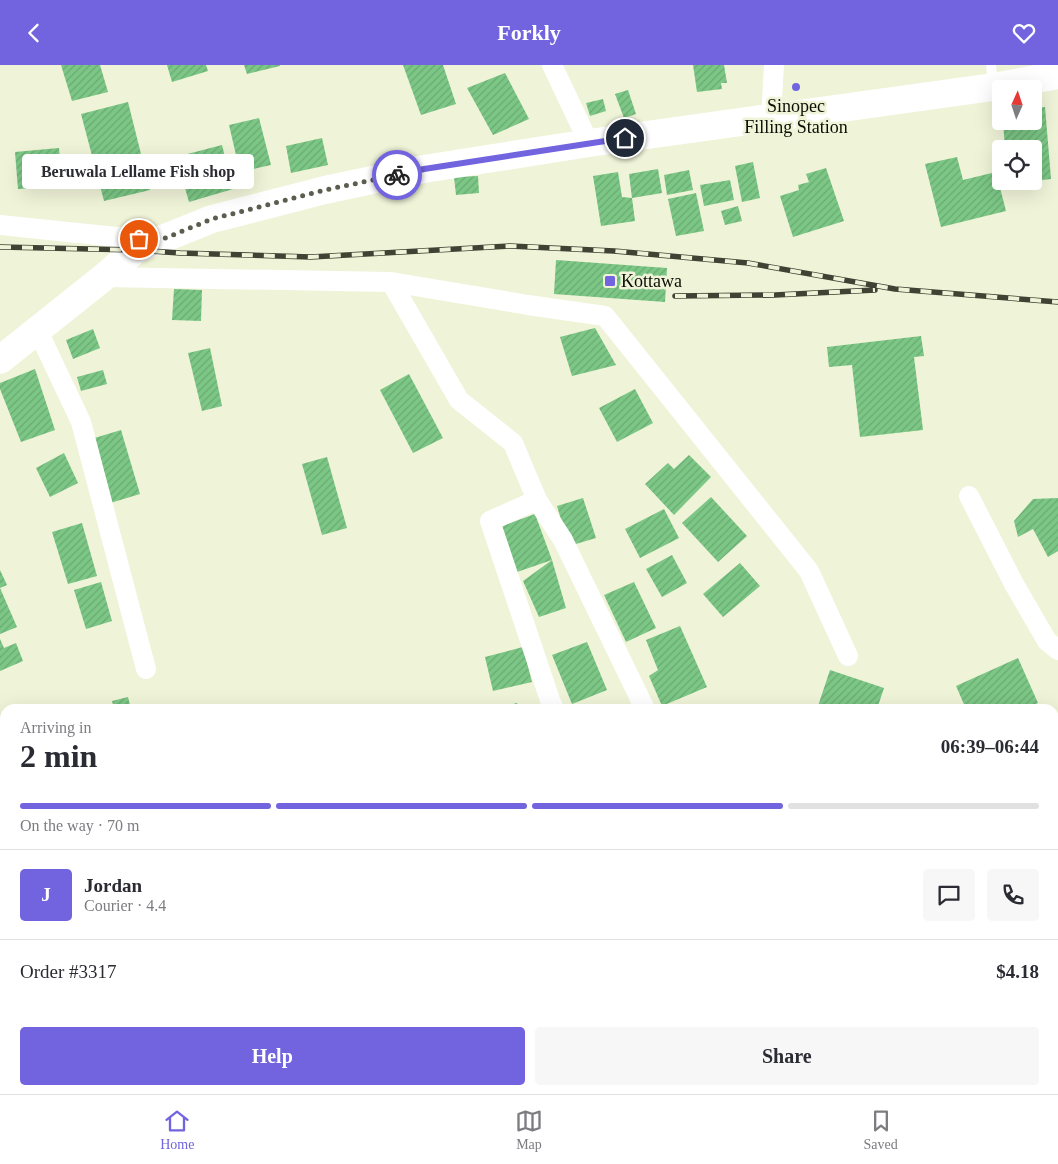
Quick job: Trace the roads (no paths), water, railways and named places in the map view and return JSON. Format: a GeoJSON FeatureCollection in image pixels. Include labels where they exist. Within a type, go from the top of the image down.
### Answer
{"type":"FeatureCollection","features":[{"type":"Feature","properties":{"kind":"main road"},"geometry":{"type":"LineString","coordinates":[[0,360],[135,250],[212,219],[325,190],[424,169],[589,143],[771,118],[992,76],[1058,75]]}},
{"type":"Feature","properties":{"kind":"street"},"geometry":{"type":"LineString","coordinates":[[552,65],[589,143]]}},
{"type":"Feature","properties":{"kind":"street"},"geometry":{"type":"LineString","coordinates":[[771,118],[774,65]]}},
{"type":"Feature","properties":{"kind":"street"},"geometry":{"type":"LineString","coordinates":[[0,225],[158,241]]}},
{"type":"Feature","properties":{"kind":"street"},"geometry":{"type":"LineString","coordinates":[[104,277],[391,282],[606,316],[809,571],[848,656]]}},
{"type":"Feature","properties":{"kind":"street"},"geometry":{"type":"LineString","coordinates":[[391,282],[459,400],[513,443],[537,500],[563,540],[643,704]]}},
{"type":"Feature","properties":{"kind":"street"},"geometry":{"type":"LineString","coordinates":[[37,329],[81,422],[146,669]]}},
{"type":"Feature","properties":{"kind":"street"},"geometry":{"type":"LineString","coordinates":[[969,496],[1014,584],[1047,641],[1058,649]]}},
{"type":"Feature","properties":{"kind":"street"},"geometry":{"type":"LineString","coordinates":[[537,500],[490,521],[552,704]]}},
{"type":"Feature","properties":{"kind":"railway"},"geometry":{"type":"LineString","coordinates":[[0,247],[311,257],[510,246],[614,251],[748,263],[895,289],[1058,302]]}},
{"type":"Feature","properties":{"kind":"railway"},"geometry":{"type":"LineString","coordinates":[[675,296],[775,295],[875,290]]}},
{"type":"Feature","properties":{"kind":"place","name":"Sinopec Filling Station"},"geometry":{"type":"Point","coordinates":[796,87]}},
{"type":"Feature","properties":{"kind":"place","name":"Beruwala Lellame Fish shop"},"geometry":{"type":"Point","coordinates":[139,239]}},
{"type":"Feature","properties":{"kind":"place","name":"Kottawa"},"geometry":{"type":"Point","coordinates":[610,281]}}]}
